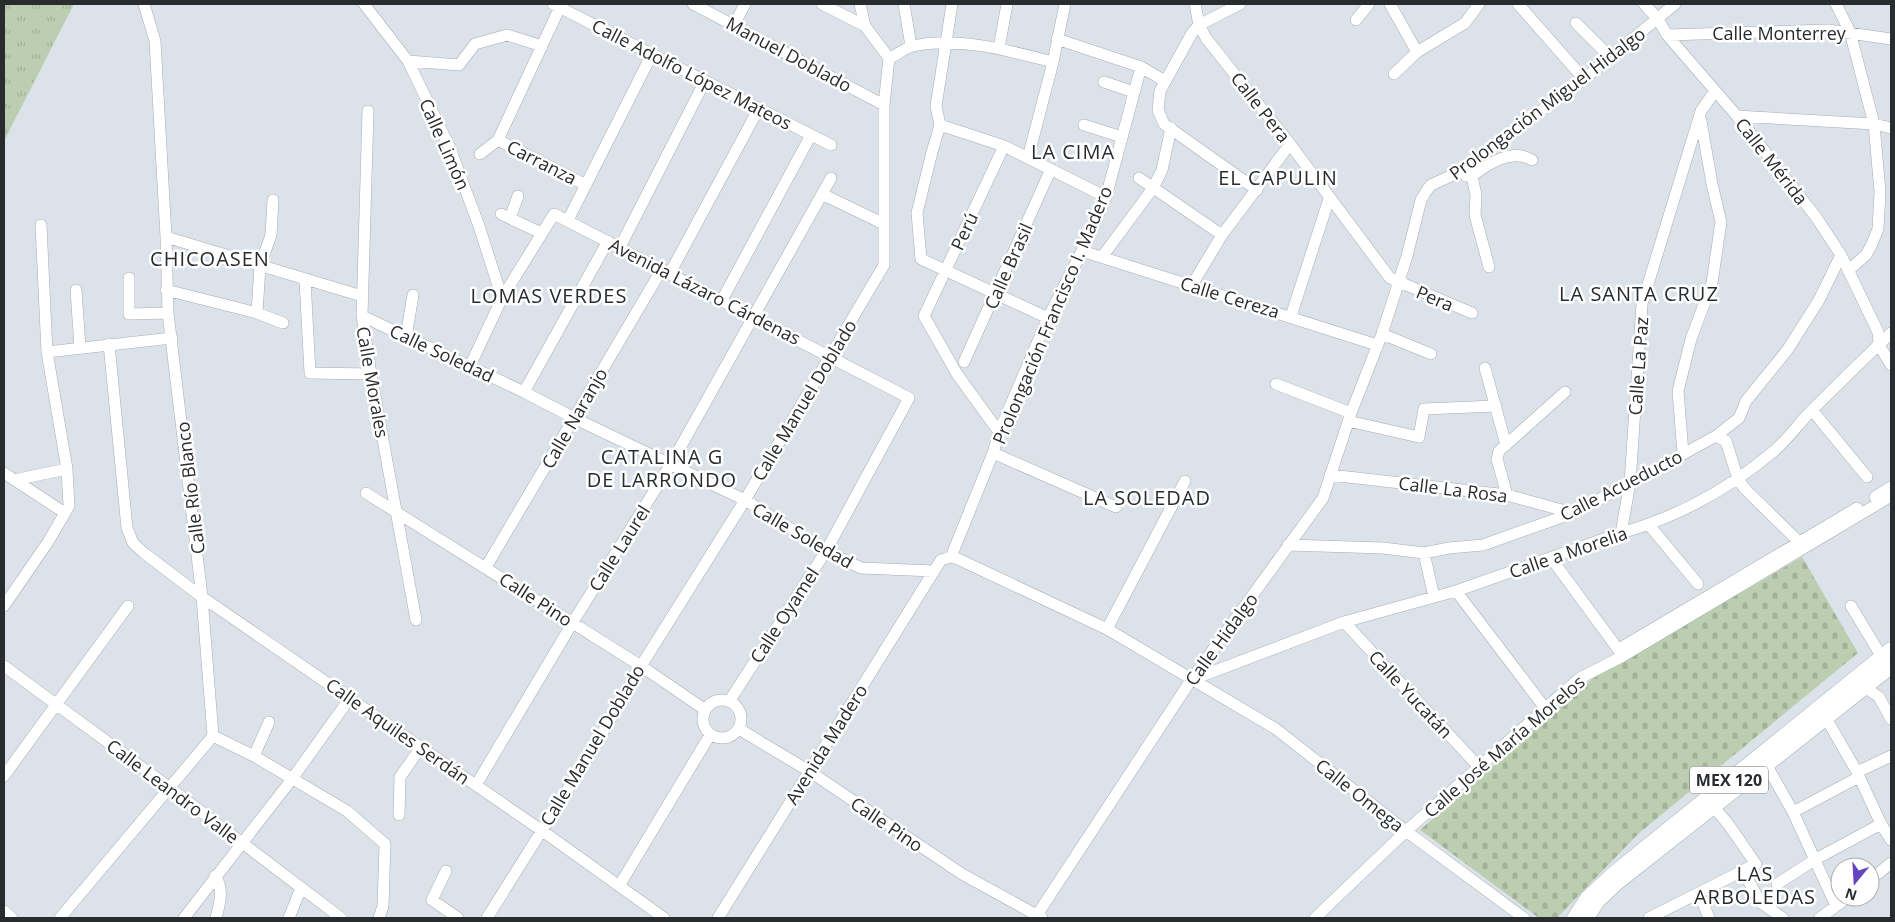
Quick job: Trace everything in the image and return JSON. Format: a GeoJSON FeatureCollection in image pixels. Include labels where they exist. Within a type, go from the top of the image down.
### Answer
{"type":"FeatureCollection","features":[{"type":"Feature","properties":{"kind":"main road","name":"MEX 120"},"geometry":{"type":"LineString","coordinates":[[1587,918],[1598,902],[1617,883],[1708,803],[1767,766],[1866,688],[1888,660]]}},
{"type":"Feature","properties":{"kind":"main road","name":"MEX 120"},"geometry":{"type":"LineString","coordinates":[[1574,918],[1587,898],[1600,885],[1708,803],[1888,660]]}},
{"type":"Feature","properties":{"kind":"street","name":"Calle Río Blanco"},"geometry":{"type":"LineString","coordinates":[[144,4],[154,42],[166,237],[166,290],[202,597],[213,736]]}},
{"type":"Feature","properties":{"kind":"street","name":"Calle Limón"},"geometry":{"type":"LineString","coordinates":[[364,4],[408,62],[450,148],[479,226],[502,298]]}},
{"type":"Feature","properties":{"kind":"street","name":"Manuel Doblado"},"geometry":{"type":"LineString","coordinates":[[693,4],[884,105]]}},
{"type":"Feature","properties":{"kind":"street"},"geometry":{"type":"LineString","coordinates":[[734,25],[745,4]]}},
{"type":"Feature","properties":{"kind":"street"},"geometry":{"type":"LineString","coordinates":[[822,4],[865,26],[891,57],[909,48],[946,43],[999,48],[1053,62]]}},
{"type":"Feature","properties":{"kind":"street"},"geometry":{"type":"LineString","coordinates":[[860,4],[865,26]]}},
{"type":"Feature","properties":{"kind":"street"},"geometry":{"type":"LineString","coordinates":[[904,4],[909,48]]}},
{"type":"Feature","properties":{"kind":"street"},"geometry":{"type":"LineString","coordinates":[[952,4],[936,106],[940,125],[917,213],[921,259],[1048,318]]}},
{"type":"Feature","properties":{"kind":"street"},"geometry":{"type":"LineString","coordinates":[[999,48],[1007,4]]}},
{"type":"Feature","properties":{"kind":"street"},"geometry":{"type":"LineString","coordinates":[[1028,158],[1053,62],[1065,4]]}},
{"type":"Feature","properties":{"kind":"street"},"geometry":{"type":"LineString","coordinates":[[1196,4],[1196,29]]}},
{"type":"Feature","properties":{"kind":"street"},"geometry":{"type":"LineString","coordinates":[[1240,4],[1196,29],[1164,81],[1160,91],[1158,110],[1164,124],[1257,190]]}},
{"type":"Feature","properties":{"kind":"street"},"geometry":{"type":"LineString","coordinates":[[1356,20],[1369,4]]}},
{"type":"Feature","properties":{"kind":"street"},"geometry":{"type":"LineString","coordinates":[[1390,4],[1417,52]]}},
{"type":"Feature","properties":{"kind":"street"},"geometry":{"type":"LineString","coordinates":[[1394,74],[1417,52],[1465,22],[1479,4]]}},
{"type":"Feature","properties":{"kind":"street"},"geometry":{"type":"LineString","coordinates":[[1518,4],[1584,79]]}},
{"type":"Feature","properties":{"kind":"street","name":"Calle Mérida"},"geometry":{"type":"LineString","coordinates":[[1644,4],[1658,19],[1667,35],[1737,116],[1816,217],[1841,255],[1848,271],[1887,336]]}},
{"type":"Feature","properties":{"kind":"street","name":"Prolongación Miguel Hidalgo"},"geometry":{"type":"LineString","coordinates":[[1378,345],[1421,200],[1431,185],[1457,173],[1584,79],[1675,4]]}},
{"type":"Feature","properties":{"kind":"street"},"geometry":{"type":"LineString","coordinates":[[1836,4],[1850,32],[1874,124],[1880,192],[1878,228],[1871,246],[1866,254],[1848,271]]}},
{"type":"Feature","properties":{"kind":"street"},"geometry":{"type":"LineString","coordinates":[[480,154],[498,140],[542,46],[556,5]]}},
{"type":"Feature","properties":{"kind":"street","name":"Calle Adolfo López Mateos"},"geometry":{"type":"LineString","coordinates":[[556,5],[831,145]]}},
{"type":"Feature","properties":{"kind":"street"},"geometry":{"type":"LineString","coordinates":[[1576,23],[1610,57]]}},
{"type":"Feature","properties":{"kind":"street","name":"Calle Pera"},"geometry":{"type":"LineString","coordinates":[[1196,29],[1206,38],[1290,144],[1390,278],[1398,282]]}},
{"type":"Feature","properties":{"kind":"street","name":"Calle Monterrey"},"geometry":{"type":"LineString","coordinates":[[1667,35],[1828,30],[1891,39]]}},
{"type":"Feature","properties":{"kind":"street"},"geometry":{"type":"LineString","coordinates":[[408,62],[459,65],[475,44],[507,35],[542,46]]}},
{"type":"Feature","properties":{"kind":"street"},"geometry":{"type":"LineString","coordinates":[[1057,39],[1140,67],[1164,81]]}},
{"type":"Feature","properties":{"kind":"street"},"geometry":{"type":"LineString","coordinates":[[568,220],[652,54]]}},
{"type":"Feature","properties":{"kind":"street","name":"Calle Manuel Doblado"},"geometry":{"type":"LineString","coordinates":[[487,918],[745,500],[884,265],[884,105],[891,57]]}},
{"type":"Feature","properties":{"kind":"street","name":"Prolongación Francisco I. Madero"},"geometry":{"type":"LineString","coordinates":[[951,558],[993,453],[999,432],[1048,318],[1082,251],[1106,197],[1140,67]]}},
{"type":"Feature","properties":{"kind":"street"},"geometry":{"type":"LineString","coordinates":[[620,247],[705,81]]}},
{"type":"Feature","properties":{"kind":"street"},"geometry":{"type":"LineString","coordinates":[[1104,82],[1134,92]]}},
{"type":"Feature","properties":{"kind":"street","name":"Calle La Paz"},"geometry":{"type":"LineString","coordinates":[[1621,532],[1630,483],[1642,304],[1701,111],[1715,91]]}},
{"type":"Feature","properties":{"kind":"street","name":"Calle Naranjo"},"geometry":{"type":"LineString","coordinates":[[486,567],[574,418],[666,271],[759,108]]}},
{"type":"Feature","properties":{"kind":"street"},"geometry":{"type":"LineString","coordinates":[[1683,453],[1678,391],[1691,339],[1712,283],[1721,222],[1701,126],[1701,111]]}},
{"type":"Feature","properties":{"kind":"street","name":"Calle Morales"},"geometry":{"type":"LineString","coordinates":[[368,112],[362,316],[370,374],[416,620]]}},
{"type":"Feature","properties":{"kind":"street"},"geometry":{"type":"LineString","coordinates":[[1737,116],[1874,124],[1891,128]]}},
{"type":"Feature","properties":{"kind":"street"},"geometry":{"type":"LineString","coordinates":[[940,125],[1004,146],[1106,197]]}},
{"type":"Feature","properties":{"kind":"street"},"geometry":{"type":"LineString","coordinates":[[1084,125],[1122,137]]}},
{"type":"Feature","properties":{"kind":"street"},"geometry":{"type":"LineString","coordinates":[[1102,257],[1153,188],[1162,170],[1171,128]]}},
{"type":"Feature","properties":{"kind":"street"},"geometry":{"type":"LineString","coordinates":[[722,300],[811,135]]}},
{"type":"Feature","properties":{"kind":"street","name":"Carranza"},"geometry":{"type":"LineString","coordinates":[[498,140],[586,185]]}},
{"type":"Feature","properties":{"kind":"street"},"geometry":{"type":"LineString","coordinates":[[1192,285],[1222,235],[1290,144]]}},
{"type":"Feature","properties":{"kind":"street","name":"Perú"},"geometry":{"type":"LineString","coordinates":[[999,432],[957,374],[924,316],[1004,146]]}},
{"type":"Feature","properties":{"kind":"street"},"geometry":{"type":"LineString","coordinates":[[1457,173],[1472,176],[1505,157],[1524,155],[1532,160]]}},
{"type":"Feature","properties":{"kind":"street","name":"Calle Brasil"},"geometry":{"type":"LineString","coordinates":[[964,362],[1051,169]]}},
{"type":"Feature","properties":{"kind":"street"},"geometry":{"type":"LineString","coordinates":[[1472,176],[1476,195],[1475,215],[1489,267]]}},
{"type":"Feature","properties":{"kind":"street","name":"Calle Laurel"},"geometry":{"type":"LineString","coordinates":[[476,785],[573,622],[671,464],[831,178]]}},
{"type":"Feature","properties":{"kind":"street"},"geometry":{"type":"LineString","coordinates":[[1139,178],[1222,235]]}},
{"type":"Feature","properties":{"kind":"street"},"geometry":{"type":"LineString","coordinates":[[822,194],[884,224]]}},
{"type":"Feature","properties":{"kind":"street"},"geometry":{"type":"LineString","coordinates":[[470,366],[502,298],[541,233],[506,216],[518,196]]}},
{"type":"Feature","properties":{"kind":"street"},"geometry":{"type":"LineString","coordinates":[[1291,316],[1330,199]]}},
{"type":"Feature","properties":{"kind":"street"},"geometry":{"type":"LineString","coordinates":[[257,313],[260,266],[271,235],[273,200]]}},
{"type":"Feature","properties":{"kind":"street","name":"Avenida Lázaro Cárdenas"},"geometry":{"type":"LineString","coordinates":[[541,233],[554,214],[568,220],[909,398]]}},
{"type":"Feature","properties":{"kind":"street"},"geometry":{"type":"LineString","coordinates":[[4,606],[48,542],[69,506],[68,469],[47,352],[41,225]]}},
{"type":"Feature","properties":{"kind":"street"},"geometry":{"type":"LineString","coordinates":[[166,237],[362,296]]}},
{"type":"Feature","properties":{"kind":"street"},"geometry":{"type":"LineString","coordinates":[[524,392],[608,241]]}},
{"type":"Feature","properties":{"kind":"street","name":"Calle Cereza"},"geometry":{"type":"LineString","coordinates":[[1082,251],[1378,345]]}},
{"type":"Feature","properties":{"kind":"street","name":"Calle Acueducto"},"geometry":{"type":"LineString","coordinates":[[1288,545],[1383,548],[1424,553],[1449,548],[1483,545],[1573,513],[1716,436],[1739,418],[1746,401],[1788,349],[1819,300],[1841,255]]}},
{"type":"Feature","properties":{"kind":"street"},"geometry":{"type":"LineString","coordinates":[[129,278],[129,314],[168,313]]}},
{"type":"Feature","properties":{"kind":"street"},"geometry":{"type":"LineString","coordinates":[[305,280],[310,373],[370,374]]}},
{"type":"Feature","properties":{"kind":"street","name":"Pera"},"geometry":{"type":"LineString","coordinates":[[1398,282],[1472,313]]}},
{"type":"Feature","properties":{"kind":"street"},"geometry":{"type":"LineString","coordinates":[[76,290],[80,347]]}},
{"type":"Feature","properties":{"kind":"street"},"geometry":{"type":"LineString","coordinates":[[166,290],[257,313],[283,323]]}},
{"type":"Feature","properties":{"kind":"street"},"geometry":{"type":"LineString","coordinates":[[406,338],[413,295]]}},
{"type":"Feature","properties":{"kind":"street","name":"Calle Soledad"},"geometry":{"type":"LineString","coordinates":[[362,316],[470,366],[745,500],[826,551],[861,568],[934,571]]}},
{"type":"Feature","properties":{"kind":"street"},"geometry":{"type":"LineString","coordinates":[[1382,334],[1431,354]]}},
{"type":"Feature","properties":{"kind":"street","name":"Calle a Morelia"},"geometry":{"type":"LineString","coordinates":[[1191,680],[1344,622],[1456,591],[1621,532],[1649,525],[1698,502],[1738,479],[1775,450],[1812,410],[1887,336]]}},
{"type":"Feature","properties":{"kind":"street"},"geometry":{"type":"LineString","coordinates":[[47,352],[172,338]]}},
{"type":"Feature","properties":{"kind":"street","name":"Calle Aquiles Serdán"},"geometry":{"type":"LineString","coordinates":[[109,344],[127,528],[133,543],[202,597],[541,830],[664,918]]}},
{"type":"Feature","properties":{"kind":"street","name":"Calle Hidalgo"},"geometry":{"type":"LineString","coordinates":[[1038,917],[1191,680],[1323,498],[1350,417],[1378,345]]}},
{"type":"Feature","properties":{"kind":"street"},"geometry":{"type":"LineString","coordinates":[[1879,345],[1891,365]]}},
{"type":"Feature","properties":{"kind":"street"},"geometry":{"type":"LineString","coordinates":[[1485,368],[1496,406],[1502,448]]}},
{"type":"Feature","properties":{"kind":"street"},"geometry":{"type":"LineString","coordinates":[[1276,384],[1350,417],[1419,437],[1424,409],[1496,406]]}},
{"type":"Feature","properties":{"kind":"street"},"geometry":{"type":"LineString","coordinates":[[1507,495],[1497,458],[1502,448],[1565,392]]}},
{"type":"Feature","properties":{"kind":"street","name":"Calle Oyamel"},"geometry":{"type":"LineString","coordinates":[[730,700],[826,551],[909,398]]}},
{"type":"Feature","properties":{"kind":"street"},"geometry":{"type":"LineString","coordinates":[[1812,410],[1867,477]]}},
{"type":"Feature","properties":{"kind":"street"},"geometry":{"type":"LineString","coordinates":[[1716,436],[1726,441],[1738,479],[1745,489],[1798,542]]}},
{"type":"Feature","properties":{"kind":"street"},"geometry":{"type":"LineString","coordinates":[[993,453],[1116,507]]}},
{"type":"Feature","properties":{"kind":"street"},"geometry":{"type":"LineString","coordinates":[[14,480],[68,469]]}},
{"type":"Feature","properties":{"kind":"street"},"geometry":{"type":"LineString","coordinates":[[4,473],[65,513]]}},
{"type":"Feature","properties":{"kind":"street","name":"Calle La Rosa"},"geometry":{"type":"LineString","coordinates":[[1330,475],[1507,495],[1573,513]]}},
{"type":"Feature","properties":{"kind":"street"},"geometry":{"type":"LineString","coordinates":[[1106,629],[1185,481]]}},
{"type":"Feature","properties":{"kind":"street","name":"Calle José María Morelos"},"geometry":{"type":"LineString","coordinates":[[1621,653],[1885,497],[1891,487]]}},
{"type":"Feature","properties":{"kind":"street","name":"Calle Pino"},"geometry":{"type":"LineString","coordinates":[[366,493],[573,622],[704,709]]}},
{"type":"Feature","properties":{"kind":"street"},"geometry":{"type":"LineString","coordinates":[[1885,497],[1891,511]]}},
{"type":"Feature","properties":{"kind":"street","name":"Calle José María Morelos"},"geometry":{"type":"LineString","coordinates":[[1315,918],[1406,831],[1580,678],[1610,662],[1621,653],[1798,542],[1885,497]]}},
{"type":"Feature","properties":{"kind":"street"},"geometry":{"type":"LineString","coordinates":[[1649,525],[1698,584]]}},
{"type":"Feature","properties":{"kind":"street"},"geometry":{"type":"LineString","coordinates":[[1424,553],[1434,597]]}},
{"type":"Feature","properties":{"kind":"street"},"geometry":{"type":"LineString","coordinates":[[1551,558],[1621,653]]}},
{"type":"Feature","properties":{"kind":"street"},"geometry":{"type":"LineString","coordinates":[[934,571],[941,560],[958,559],[1106,629],[1191,680]]}},
{"type":"Feature","properties":{"kind":"street","name":"Avenida Madero"},"geometry":{"type":"LineString","coordinates":[[718,918],[934,571]]}},
{"type":"Feature","properties":{"kind":"street"},"geometry":{"type":"LineString","coordinates":[[1456,591],[1545,708]]}},
{"type":"Feature","properties":{"kind":"street"},"geometry":{"type":"LineString","coordinates":[[4,776],[128,606]]}},
{"type":"Feature","properties":{"kind":"street"},"geometry":{"type":"LineString","coordinates":[[1851,606],[1888,660]]}},
{"type":"Feature","properties":{"kind":"street","name":"Calle Yucatán"},"geometry":{"type":"LineString","coordinates":[[1344,622],[1478,766]]}},
{"type":"Feature","properties":{"kind":"street","name":"Calle Leandro Valle"},"geometry":{"type":"LineString","coordinates":[[4,666],[58,704],[341,918]]}},
{"type":"Feature","properties":{"kind":"street","name":"Calle Omega"},"geometry":{"type":"LineString","coordinates":[[1191,680],[1276,729],[1406,831],[1524,918]]}},
{"type":"Feature","properties":{"kind":"street"},"geometry":{"type":"LineString","coordinates":[[1866,688],[1879,698],[1891,719]]}},
{"type":"Feature","properties":{"kind":"street"},"geometry":{"type":"LineString","coordinates":[[184,918],[292,780],[350,698]]}},
{"type":"Feature","properties":{"kind":"street"},"geometry":{"type":"LineString","coordinates":[[715,700],[730,700],[741,712],[740,729],[726,739],[710,735],[702,723],[704,709],[715,700]]}},
{"type":"Feature","properties":{"kind":"street"},"geometry":{"type":"LineString","coordinates":[[1826,718],[1891,840]]}},
{"type":"Feature","properties":{"kind":"street"},"geometry":{"type":"LineString","coordinates":[[254,756],[269,722]]}},
{"type":"Feature","properties":{"kind":"street","name":"Calle Pino"},"geometry":{"type":"LineString","coordinates":[[740,729],[809,772],[962,874],[1038,917]]}},
{"type":"Feature","properties":{"kind":"street"},"geometry":{"type":"LineString","coordinates":[[619,886],[710,735]]}},
{"type":"Feature","properties":{"kind":"street"},"geometry":{"type":"LineString","coordinates":[[60,918],[213,736],[254,756],[347,811],[385,844],[383,906],[379,918]]}},
{"type":"Feature","properties":{"kind":"street"},"geometry":{"type":"LineString","coordinates":[[399,815],[400,777],[421,747]]}},
{"type":"Feature","properties":{"kind":"street"},"geometry":{"type":"LineString","coordinates":[[1793,812],[1891,756]]}},
{"type":"Feature","properties":{"kind":"street"},"geometry":{"type":"LineString","coordinates":[[1767,766],[1793,812],[1830,892]]}},
{"type":"Feature","properties":{"kind":"street"},"geometry":{"type":"LineString","coordinates":[[1649,918],[1756,864],[1708,803]]}},
{"type":"Feature","properties":{"kind":"street"},"geometry":{"type":"LineString","coordinates":[[1777,884],[1816,859],[1881,824]]}},
{"type":"Feature","properties":{"kind":"street"},"geometry":{"type":"LineString","coordinates":[[1880,872],[1891,863]]}},
{"type":"Feature","properties":{"kind":"street"},"geometry":{"type":"LineString","coordinates":[[446,871],[432,900],[458,918]]}},
{"type":"Feature","properties":{"kind":"street"},"geometry":{"type":"LineString","coordinates":[[1744,871],[1762,903],[1783,918]]}},
{"type":"Feature","properties":{"kind":"street"},"geometry":{"type":"LineString","coordinates":[[215,876],[221,884],[221,902],[216,918]]}},
{"type":"Feature","properties":{"kind":"street"},"geometry":{"type":"LineString","coordinates":[[289,918],[301,888]]}},
{"type":"Feature","properties":{"kind":"street"},"geometry":{"type":"LineString","coordinates":[[1699,893],[1709,918]]}},
{"type":"Feature","properties":{"kind":"street"},"geometry":{"type":"LineString","coordinates":[[1820,918],[1835,907]]}},
{"type":"Feature","properties":{"kind":"street"},"geometry":{"type":"LineString","coordinates":[[4,911],[12,918]]}},
{"type":"Feature","properties":{"kind":"green space"},"geometry":{"type":"Polygon","coordinates":[[[4,4],[74,4],[4,141],[4,4]]]}},
{"type":"Feature","properties":{"kind":"green space"},"geometry":{"type":"Polygon","coordinates":[[[1802,557],[1858,653],[1638,834],[1557,918],[1539,918],[1420,830],[1592,679],[1802,557]]]}},
{"type":"Feature","properties":{"kind":"district","name":"LA CIMA"},"geometry":{"type":"Point","coordinates":[1073,151]}},
{"type":"Feature","properties":{"kind":"district","name":"EL CAPULIN"},"geometry":{"type":"Point","coordinates":[1278,177]}},
{"type":"Feature","properties":{"kind":"district","name":"CHICOASEN"},"geometry":{"type":"Point","coordinates":[210,258]}},
{"type":"Feature","properties":{"kind":"district","name":"LA SANTA CRUZ"},"geometry":{"type":"Point","coordinates":[1639,293]}},
{"type":"Feature","properties":{"kind":"district","name":"LOMAS VERDES"},"geometry":{"type":"Point","coordinates":[549,295]}},
{"type":"Feature","properties":{"kind":"district","name":"CATALINA G DE LARRONDO"},"geometry":{"type":"Point","coordinates":[662,468]}},
{"type":"Feature","properties":{"kind":"district","name":"LA SOLEDAD"},"geometry":{"type":"Point","coordinates":[1147,497]}},
{"type":"Feature","properties":{"kind":"district","name":"LAS ARBOLEDAS"},"geometry":{"type":"Point","coordinates":[1755,884]}}]}
